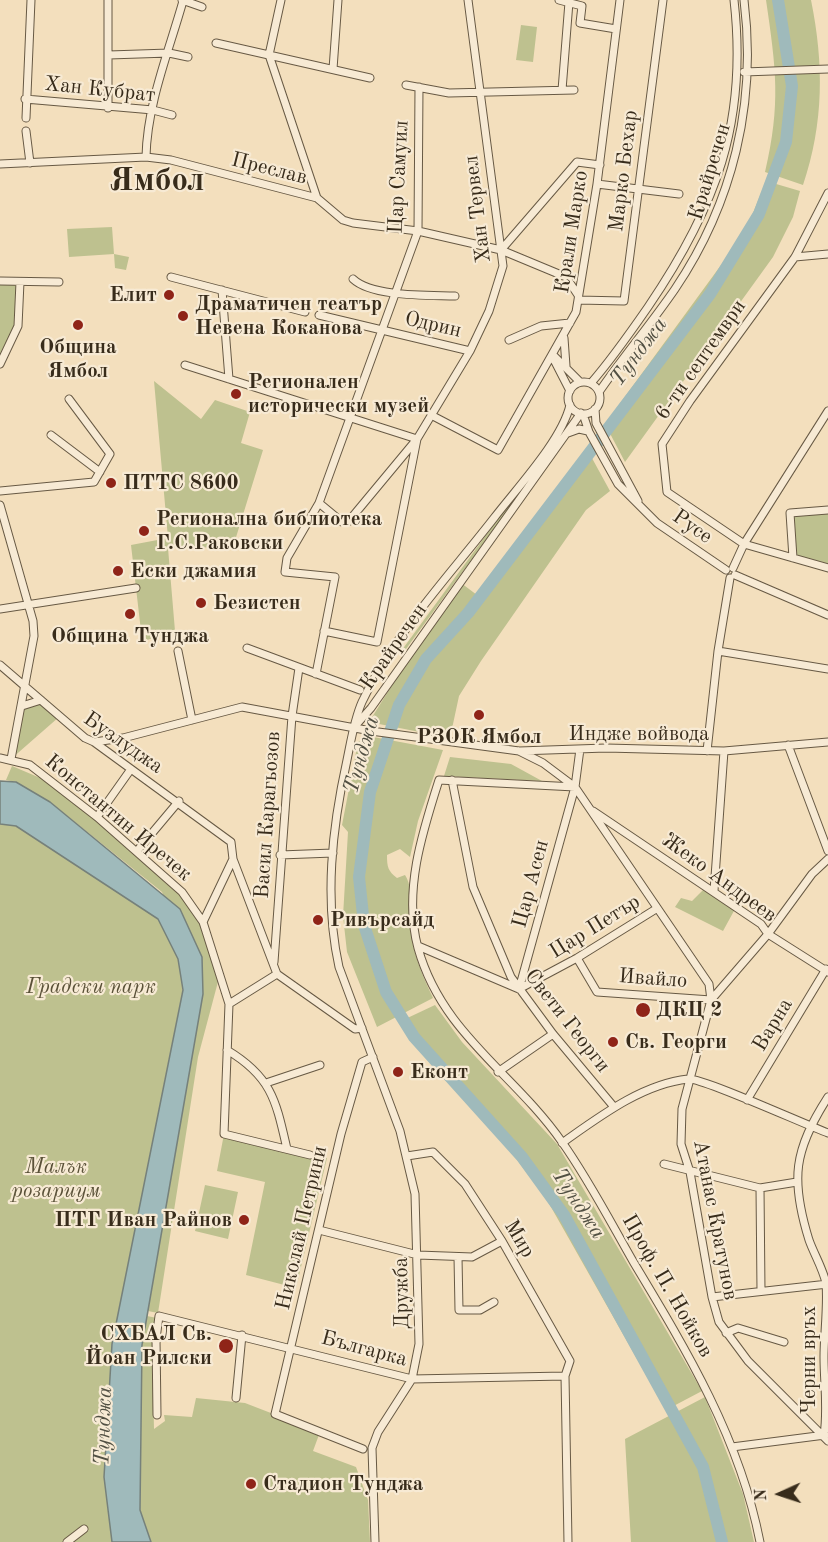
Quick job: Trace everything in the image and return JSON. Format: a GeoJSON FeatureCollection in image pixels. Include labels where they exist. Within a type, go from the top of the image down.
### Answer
{"type":"FeatureCollection","features":[{"type":"Feature","properties":{"kind":"street"},"geometry":{"type":"LineString","coordinates":[[26,118],[25,99],[31,0]]}},
{"type":"Feature","properties":{"kind":"street"},"geometry":{"type":"LineString","coordinates":[[108,0],[108,108]]}},
{"type":"Feature","properties":{"kind":"street"},"geometry":{"type":"LineString","coordinates":[[146,157],[146,139],[183,0],[202,8]]}},
{"type":"Feature","properties":{"kind":"street"},"geometry":{"type":"LineString","coordinates":[[281,0],[269,55],[317,198]]}},
{"type":"Feature","properties":{"kind":"street"},"geometry":{"type":"LineString","coordinates":[[333,69],[338,0]]}},
{"type":"Feature","properties":{"kind":"street","name":"Хан Тервел"},"geometry":{"type":"LineString","coordinates":[[324,631],[377,642],[417,439],[470,351],[489,311],[503,266],[468,0]]}},
{"type":"Feature","properties":{"kind":"street"},"geometry":{"type":"LineString","coordinates":[[559,0],[582,6],[580,23],[616,29]]}},
{"type":"Feature","properties":{"kind":"street","name":"Крали Марко"},"geometry":{"type":"LineString","coordinates":[[432,415],[498,450],[570,323],[584,279],[620,0]]}},
{"type":"Feature","properties":{"kind":"street","name":"Марко Бехар"},"geometry":{"type":"LineString","coordinates":[[578,297],[624,301],[663,0]]}},
{"type":"Feature","properties":{"kind":"street","name":"Крайречен"},"geometry":{"type":"LineString","coordinates":[[591,383],[615,354],[668,277],[703,214],[722,165],[736,100],[739,72],[734,0]]}},
{"type":"Feature","properties":{"kind":"street","name":"Крайречен"},"geometry":{"type":"LineString","coordinates":[[599,392],[674,290],[710,229],[724,197],[741,132],[749,71],[744,0]]}},
{"type":"Feature","properties":{"kind":"street"},"geometry":{"type":"LineString","coordinates":[[562,90],[569,3]]}},
{"type":"Feature","properties":{"kind":"street"},"geometry":{"type":"LineString","coordinates":[[216,43],[370,78]]}},
{"type":"Feature","properties":{"kind":"street"},"geometry":{"type":"LineString","coordinates":[[109,55],[169,53],[188,57]]}},
{"type":"Feature","properties":{"kind":"street"},"geometry":{"type":"LineString","coordinates":[[739,72],[828,69]]}},
{"type":"Feature","properties":{"kind":"street"},"geometry":{"type":"LineString","coordinates":[[406,85],[449,93],[574,90]]}},
{"type":"Feature","properties":{"kind":"street","name":"Цар Самуил"},"geometry":{"type":"LineString","coordinates":[[324,631],[335,577],[285,572],[287,558],[319,503],[348,417],[418,231],[419,87]]}},
{"type":"Feature","properties":{"kind":"street","name":"Хан Кубрат"},"geometry":{"type":"LineString","coordinates":[[25,99],[108,108],[153,110],[172,115]]}},
{"type":"Feature","properties":{"kind":"street"},"geometry":{"type":"LineString","coordinates":[[27,131],[30,163]]}},
{"type":"Feature","properties":{"kind":"street","name":"Преслав"},"geometry":{"type":"LineString","coordinates":[[0,164],[146,157],[171,160],[317,198],[343,220],[353,223],[418,231],[501,250],[567,277],[578,297]]}},
{"type":"Feature","properties":{"kind":"street"},"geometry":{"type":"LineString","coordinates":[[501,250],[577,162],[600,165]]}},
{"type":"Feature","properties":{"kind":"street"},"geometry":{"type":"LineString","coordinates":[[597,184],[679,194]]}},
{"type":"Feature","properties":{"kind":"street","name":"6-ти септември"},"geometry":{"type":"LineString","coordinates":[[828,194],[795,257],[690,401],[662,444],[668,492],[744,544],[828,568]]}},
{"type":"Feature","properties":{"kind":"street"},"geometry":{"type":"LineString","coordinates":[[795,257],[828,254]]}},
{"type":"Feature","properties":{"kind":"street"},"geometry":{"type":"LineString","coordinates":[[171,277],[305,312]]}},
{"type":"Feature","properties":{"kind":"street"},"geometry":{"type":"LineString","coordinates":[[353,279],[360,286],[376,291],[455,296]]}},
{"type":"Feature","properties":{"kind":"street"},"geometry":{"type":"LineString","coordinates":[[0,281],[59,282]]}},
{"type":"Feature","properties":{"kind":"street"},"geometry":{"type":"LineString","coordinates":[[0,364],[18,326],[20,282]]}},
{"type":"Feature","properties":{"kind":"street"},"geometry":{"type":"LineString","coordinates":[[222,290],[229,379]]}},
{"type":"Feature","properties":{"kind":"street","name":"Одрин"},"geometry":{"type":"LineString","coordinates":[[319,315],[470,351]]}},
{"type":"Feature","properties":{"kind":"street"},"geometry":{"type":"LineString","coordinates":[[509,340],[541,326],[570,323]]}},
{"type":"Feature","properties":{"kind":"street"},"geometry":{"type":"LineString","coordinates":[[564,336],[563,352],[570,373]]}},
{"type":"Feature","properties":{"kind":"street"},"geometry":{"type":"LineString","coordinates":[[552,356],[559,358],[580,382],[591,383],[599,392],[596,423],[642,509]]}},
{"type":"Feature","properties":{"kind":"street"},"geometry":{"type":"LineString","coordinates":[[552,356],[570,391],[570,405],[582,413],[589,431]]}},
{"type":"Feature","properties":{"kind":"street"},"geometry":{"type":"LineString","coordinates":[[185,365],[417,439],[348,522],[342,522],[319,503]]}},
{"type":"Feature","properties":{"kind":"street"},"geometry":{"type":"LineString","coordinates":[[570,391],[580,382]]}},
{"type":"Feature","properties":{"kind":"street"},"geometry":{"type":"LineString","coordinates":[[0,491],[94,482],[110,454],[69,399]]}},
{"type":"Feature","properties":{"kind":"street","name":"Крайречен"},"geometry":{"type":"LineString","coordinates":[[354,727],[361,704],[394,646],[531,470],[565,422],[570,405]]}},
{"type":"Feature","properties":{"kind":"street"},"geometry":{"type":"LineString","coordinates":[[582,413],[596,409]]}},
{"type":"Feature","properties":{"kind":"street"},"geometry":{"type":"LineString","coordinates":[[707,751],[718,651],[731,573],[744,544],[828,411]]}},
{"type":"Feature","properties":{"kind":"street","name":"Крайречен"},"geometry":{"type":"LineString","coordinates":[[354,727],[371,708],[582,413]]}},
{"type":"Feature","properties":{"kind":"street"},"geometry":{"type":"LineString","coordinates":[[568,433],[579,429],[589,431]]}},
{"type":"Feature","properties":{"kind":"street","name":"Русе"},"geometry":{"type":"LineString","coordinates":[[589,431],[618,484],[642,509],[731,573],[828,615]]}},
{"type":"Feature","properties":{"kind":"street"},"geometry":{"type":"LineString","coordinates":[[51,435],[100,472]]}},
{"type":"Feature","properties":{"kind":"street"},"geometry":{"type":"LineString","coordinates":[[0,505],[28,604],[34,636],[10,759]]}},
{"type":"Feature","properties":{"kind":"street"},"geometry":{"type":"LineString","coordinates":[[793,558],[790,513],[828,510]]}},
{"type":"Feature","properties":{"kind":"street"},"geometry":{"type":"LineString","coordinates":[[0,609],[136,588]]}},
{"type":"Feature","properties":{"kind":"street"},"geometry":{"type":"LineString","coordinates":[[316,674],[324,631]]}},
{"type":"Feature","properties":{"kind":"street"},"geometry":{"type":"LineString","coordinates":[[247,648],[360,690]]}},
{"type":"Feature","properties":{"kind":"street"},"geometry":{"type":"LineString","coordinates":[[178,651],[192,720]]}},
{"type":"Feature","properties":{"kind":"street"},"geometry":{"type":"LineString","coordinates":[[718,651],[828,669]]}},
{"type":"Feature","properties":{"kind":"street","name":"Бузлуджа"},"geometry":{"type":"LineString","coordinates":[[0,665],[85,738],[94,741],[231,842],[233,859]]}},
{"type":"Feature","properties":{"kind":"street","name":"Васил Карагьозов"},"geometry":{"type":"LineString","coordinates":[[274,964],[280,855],[292,716],[299,668]]}},
{"type":"Feature","properties":{"kind":"street"},"geometry":{"type":"LineString","coordinates":[[22,706],[41,700]]}},
{"type":"Feature","properties":{"kind":"street","name":"Индже войвода"},"geometry":{"type":"LineString","coordinates":[[94,741],[111,741],[242,707],[371,731],[519,751],[580,749],[724,751],[828,742]]}},
{"type":"Feature","properties":{"kind":"street"},"geometry":{"type":"LineString","coordinates":[[233,859],[277,974],[354,1029],[362,1028],[339,967],[332,935],[333,853],[340,790],[354,727]]}},
{"type":"Feature","properties":{"kind":"street"},"geometry":{"type":"LineString","coordinates":[[788,745],[828,852]]}},
{"type":"Feature","properties":{"kind":"street","name":"Цар Асен"},"geometry":{"type":"LineString","coordinates":[[519,989],[574,787],[580,749]]}},
{"type":"Feature","properties":{"kind":"street"},"geometry":{"type":"LineString","coordinates":[[519,751],[543,763],[574,787],[592,810],[656,909],[701,970],[709,984],[711,1000]]}},
{"type":"Feature","properties":{"kind":"street"},"geometry":{"type":"LineString","coordinates":[[714,891],[724,751]]}},
{"type":"Feature","properties":{"kind":"street","name":"Константин Иречек"},"geometry":{"type":"LineString","coordinates":[[0,758],[30,765],[97,817],[182,892],[203,922],[229,1004],[224,1134],[287,1149]]}},
{"type":"Feature","properties":{"kind":"street"},"geometry":{"type":"LineString","coordinates":[[97,817],[131,769]]}},
{"type":"Feature","properties":{"kind":"street","name":"Проф. П. Нойков"},"geometry":{"type":"LineString","coordinates":[[452,780],[439,780],[424,827],[413,886],[414,920],[418,946],[438,999],[498,1072],[536,1108],[562,1143],[684,1347],[709,1391],[732,1447],[753,1507],[759,1542]]}},
{"type":"Feature","properties":{"kind":"street"},"geometry":{"type":"LineString","coordinates":[[452,780],[574,787]]}},
{"type":"Feature","properties":{"kind":"street","name":"Свети Георги"},"geometry":{"type":"LineString","coordinates":[[452,780],[473,887],[519,989],[614,1107]]}},
{"type":"Feature","properties":{"kind":"street"},"geometry":{"type":"LineString","coordinates":[[136,851],[178,801]]}},
{"type":"Feature","properties":{"kind":"street","name":"Жеко Андреев"},"geometry":{"type":"LineString","coordinates":[[592,810],[761,924],[768,934],[827,970]]}},
{"type":"Feature","properties":{"kind":"street"},"geometry":{"type":"LineString","coordinates":[[280,855],[333,853]]}},
{"type":"Feature","properties":{"kind":"street"},"geometry":{"type":"LineString","coordinates":[[203,922],[233,859]]}},
{"type":"Feature","properties":{"kind":"street"},"geometry":{"type":"LineString","coordinates":[[711,1000],[768,934],[812,874],[828,859]]}},
{"type":"Feature","properties":{"kind":"street","name":"Цар Петър"},"geometry":{"type":"LineString","coordinates":[[519,989],[578,958],[656,909]]}},
{"type":"Feature","properties":{"kind":"street"},"geometry":{"type":"LineString","coordinates":[[418,946],[519,989]]}},
{"type":"Feature","properties":{"kind":"street","name":"Ивайло"},"geometry":{"type":"LineString","coordinates":[[578,958],[597,992],[711,1000]]}},
{"type":"Feature","properties":{"kind":"street","name":"Варна"},"geometry":{"type":"LineString","coordinates":[[747,1100],[827,970]]}},
{"type":"Feature","properties":{"kind":"street"},"geometry":{"type":"LineString","coordinates":[[229,1004],[277,974]]}},
{"type":"Feature","properties":{"kind":"street","name":"Атанас Кратунов"},"geometry":{"type":"LineString","coordinates":[[711,1000],[682,1109],[681,1144],[690,1172],[712,1297],[719,1322],[748,1360],[827,1437]]}},
{"type":"Feature","properties":{"kind":"street","name":"Дружба"},"geometry":{"type":"LineString","coordinates":[[362,1028],[408,1156],[415,1194],[418,1255],[419,1344],[412,1379],[378,1432],[372,1448],[376,1474],[375,1542]]}},
{"type":"Feature","properties":{"kind":"street"},"geometry":{"type":"LineString","coordinates":[[498,1072],[553,1034]]}},
{"type":"Feature","properties":{"kind":"street"},"geometry":{"type":"LineString","coordinates":[[227,1050],[244,1060],[266,1083],[276,1102],[287,1149],[310,1155]]}},
{"type":"Feature","properties":{"kind":"street","name":"Николай Петрини"},"geometry":{"type":"LineString","coordinates":[[363,1449],[275,1414],[341,1134],[362,1062],[373,1057]]}},
{"type":"Feature","properties":{"kind":"street"},"geometry":{"type":"LineString","coordinates":[[266,1083],[321,1065]]}},
{"type":"Feature","properties":{"kind":"street"},"geometry":{"type":"LineString","coordinates":[[562,1143],[614,1107],[646,1091],[690,1078],[828,1133]]}},
{"type":"Feature","properties":{"kind":"street"},"geometry":{"type":"LineString","coordinates":[[712,1297],[827,1284],[809,1239],[797,1182],[800,1148],[809,1126],[828,1097]]}},
{"type":"Feature","properties":{"kind":"street","name":"Мир"},"geometry":{"type":"LineString","coordinates":[[408,1156],[433,1152],[465,1184],[502,1241],[570,1361],[565,1376],[568,1542]]}},
{"type":"Feature","properties":{"kind":"street"},"geometry":{"type":"LineString","coordinates":[[664,1164],[760,1188],[797,1182]]}},
{"type":"Feature","properties":{"kind":"street"},"geometry":{"type":"LineString","coordinates":[[760,1188],[761,1291]]}},
{"type":"Feature","properties":{"kind":"street"},"geometry":{"type":"LineString","coordinates":[[319,1230],[418,1255],[472,1257],[502,1241]]}},
{"type":"Feature","properties":{"kind":"street"},"geometry":{"type":"LineString","coordinates":[[458,1257],[459,1310],[480,1310],[494,1302]]}},
{"type":"Feature","properties":{"kind":"street","name":"Черни връх"},"geometry":{"type":"LineString","coordinates":[[827,1284],[827,1437]]}},
{"type":"Feature","properties":{"kind":"street","name":"Българка"},"geometry":{"type":"LineString","coordinates":[[157,1415],[156,1339],[159,1316],[291,1347],[412,1379],[565,1376]]}},
{"type":"Feature","properties":{"kind":"street"},"geometry":{"type":"LineString","coordinates":[[726,1333],[738,1329],[784,1342]]}},
{"type":"Feature","properties":{"kind":"street"},"geometry":{"type":"LineString","coordinates":[[236,1398],[242,1335]]}},
{"type":"Feature","properties":{"kind":"street"},"geometry":{"type":"LineString","coordinates":[[732,1447],[827,1437]]}},
{"type":"Feature","properties":{"kind":"street"},"geometry":{"type":"LineString","coordinates":[[67,1542],[84,1529]]}},
{"type":"Feature","properties":{"kind":"green space"},"geometry":{"type":"Polygon","coordinates":[[[766,0],[811,0],[818,47],[820,93],[815,139],[803,185],[765,172],[775,105],[774,67],[766,0]]]}},
{"type":"Feature","properties":{"kind":"green space"},"geometry":{"type":"Polygon","coordinates":[[[521,25],[537,27],[533,62],[516,60],[521,25]]]}},
{"type":"Feature","properties":{"kind":"green space"},"geometry":{"type":"Polygon","coordinates":[[[766,181],[800,191],[793,217],[773,257],[625,462],[605,424],[732,250],[753,213],[766,181]]]}},
{"type":"Feature","properties":{"kind":"green space"},"geometry":{"type":"Polygon","coordinates":[[[112,227],[114,254],[69,257],[67,229],[112,227]]]}},
{"type":"Feature","properties":{"kind":"green space"},"geometry":{"type":"Polygon","coordinates":[[[114,254],[129,257],[126,270],[115,268],[114,254]]]}},
{"type":"Feature","properties":{"kind":"green space"},"geometry":{"type":"Polygon","coordinates":[[[0,281],[20,282],[18,326],[0,364],[0,281]]]}},
{"type":"Feature","properties":{"kind":"green space"},"geometry":{"type":"Polygon","coordinates":[[[154,381],[201,419],[215,400],[250,412],[241,443],[263,450],[233,547],[168,548],[175,631],[147,640],[141,631],[131,545],[168,538],[154,381]]]}},
{"type":"Feature","properties":{"kind":"green space"},"geometry":{"type":"Polygon","coordinates":[[[587,449],[610,491],[586,510],[481,661],[459,696],[450,738],[369,722],[414,650],[461,583],[477,595],[587,449]]]}},
{"type":"Feature","properties":{"kind":"green space"},"geometry":{"type":"Polygon","coordinates":[[[533,471],[519,495],[403,653],[399,654],[533,471]]]}},
{"type":"Feature","properties":{"kind":"green space"},"geometry":{"type":"Polygon","coordinates":[[[828,510],[828,568],[793,558],[790,513],[828,510]]]}},
{"type":"Feature","properties":{"kind":"green space"},"geometry":{"type":"Polygon","coordinates":[[[41,700],[59,717],[11,759],[22,706],[41,700]]]}},
{"type":"Feature","properties":{"kind":"green space"},"geometry":{"type":"Polygon","coordinates":[[[368,736],[443,750],[418,821],[410,857],[400,849],[387,855],[390,871],[397,878],[405,875],[408,882],[413,945],[433,998],[377,1027],[347,952],[343,916],[348,832],[342,825],[358,742],[368,736]]]}},
{"type":"Feature","properties":{"kind":"green space"},"geometry":{"type":"Polygon","coordinates":[[[450,757],[511,764],[542,781],[444,776],[450,757]]]}},
{"type":"Feature","properties":{"kind":"green space"},"geometry":{"type":"Polygon","coordinates":[[[12,766],[45,780],[94,818],[180,893],[199,919],[219,978],[198,1057],[158,1313],[148,1311],[203,994],[162,892],[50,802],[16,782],[6,780],[12,766]]]}},
{"type":"Feature","properties":{"kind":"green space","name":"Градски парк"},"geometry":{"type":"Polygon","coordinates":[[[0,824],[16,826],[158,919],[178,959],[183,989],[112,1344],[104,1477],[112,1542],[0,1542],[0,824]]]}},
{"type":"Feature","properties":{"kind":"green space"},"geometry":{"type":"Polygon","coordinates":[[[704,889],[735,909],[723,931],[675,907],[681,898],[692,901],[704,889]]]}},
{"type":"Feature","properties":{"kind":"green space"},"geometry":{"type":"Polygon","coordinates":[[[435,1005],[462,1042],[557,1144],[702,1391],[666,1410],[547,1200],[515,1157],[412,1041],[401,1021],[435,1005]]]}},
{"type":"Feature","properties":{"kind":"green space"},"geometry":{"type":"Polygon","coordinates":[[[224,1134],[327,1158],[296,1288],[246,1275],[265,1182],[217,1171],[224,1134]]]}},
{"type":"Feature","properties":{"kind":"green space"},"geometry":{"type":"Polygon","coordinates":[[[205,1185],[238,1192],[228,1239],[195,1231],[205,1185]]]}},
{"type":"Feature","properties":{"kind":"green space","name":"Стадион Тунджа"},"geometry":{"type":"Polygon","coordinates":[[[147,1316],[157,1318],[152,1346],[154,1429],[165,1421],[164,1415],[192,1417],[196,1398],[245,1403],[320,1432],[313,1451],[356,1467],[368,1500],[370,1542],[151,1542],[140,1510],[142,1345],[147,1316]]]}},
{"type":"Feature","properties":{"kind":"green space"},"geometry":{"type":"Polygon","coordinates":[[[705,1397],[743,1494],[754,1542],[631,1542],[625,1439],[705,1397]]]}},
{"type":"Feature","properties":{"kind":"water"},"geometry":{"type":"Polygon","coordinates":[[[0,781],[16,782],[50,802],[180,909],[202,957],[203,994],[142,1345],[140,1510],[151,1542],[112,1542],[104,1477],[112,1344],[183,990],[178,959],[158,919],[16,826],[0,824],[0,781]]]}},
{"type":"Feature","properties":{"kind":"waterway","name":"Тунджа"},"geometry":{"type":"LineString","coordinates":[[722,1542],[703,1467],[564,1215],[522,1157],[414,1037],[386,992],[364,925],[359,877],[370,792],[399,705],[426,659],[468,613],[710,294],[759,214],[786,142],[792,86],[778,0]]}},
{"type":"Feature","properties":{"kind":"place","name":"Елит"},"geometry":{"type":"Point","coordinates":[169,295]}},
{"type":"Feature","properties":{"kind":"place","name":"Драматичен театър Невена Коканова"},"geometry":{"type":"Point","coordinates":[183,316]}},
{"type":"Feature","properties":{"kind":"place","name":"Община Ямбол"},"geometry":{"type":"Point","coordinates":[78,325]}},
{"type":"Feature","properties":{"kind":"place","name":"Регионален исторически музей"},"geometry":{"type":"Point","coordinates":[236,394]}},
{"type":"Feature","properties":{"kind":"place","name":"ПТТС 8600"},"geometry":{"type":"Point","coordinates":[111,483]}},
{"type":"Feature","properties":{"kind":"place","name":"Регионална библиотека Г.С.Раковски"},"geometry":{"type":"Point","coordinates":[144,531]}},
{"type":"Feature","properties":{"kind":"place","name":"Ески джамия"},"geometry":{"type":"Point","coordinates":[118,571]}},
{"type":"Feature","properties":{"kind":"place","name":"Безистен"},"geometry":{"type":"Point","coordinates":[201,603]}},
{"type":"Feature","properties":{"kind":"place","name":"Община Тунджа"},"geometry":{"type":"Point","coordinates":[130,614]}},
{"type":"Feature","properties":{"kind":"place","name":"РЗОК Ямбол"},"geometry":{"type":"Point","coordinates":[479,715]}},
{"type":"Feature","properties":{"kind":"place","name":"Ривърсайд"},"geometry":{"type":"Point","coordinates":[318,920]}},
{"type":"Feature","properties":{"kind":"place","name":"ДКЦ 2"},"geometry":{"type":"Point","coordinates":[643,1010]}},
{"type":"Feature","properties":{"kind":"place","name":"Св. Георги"},"geometry":{"type":"Point","coordinates":[613,1042]}},
{"type":"Feature","properties":{"kind":"place","name":"Еконт"},"geometry":{"type":"Point","coordinates":[398,1072]}},
{"type":"Feature","properties":{"kind":"place","name":"ПТГ Иван Райнов"},"geometry":{"type":"Point","coordinates":[244,1220]}},
{"type":"Feature","properties":{"kind":"place","name":"СХБАЛ Св. Йоан Рилски"},"geometry":{"type":"Point","coordinates":[226,1346]}},
{"type":"Feature","properties":{"kind":"place","name":"Стадион Тунджа"},"geometry":{"type":"Point","coordinates":[251,1484]}},
{"type":"Feature","properties":{"kind":"district","name":"Ямбол"},"geometry":{"type":"Point","coordinates":[157,181]}},
{"type":"Feature","properties":{"kind":"park label","name":"Малък розариум"},"geometry":{"type":"Point","coordinates":[56,1179]}}]}
